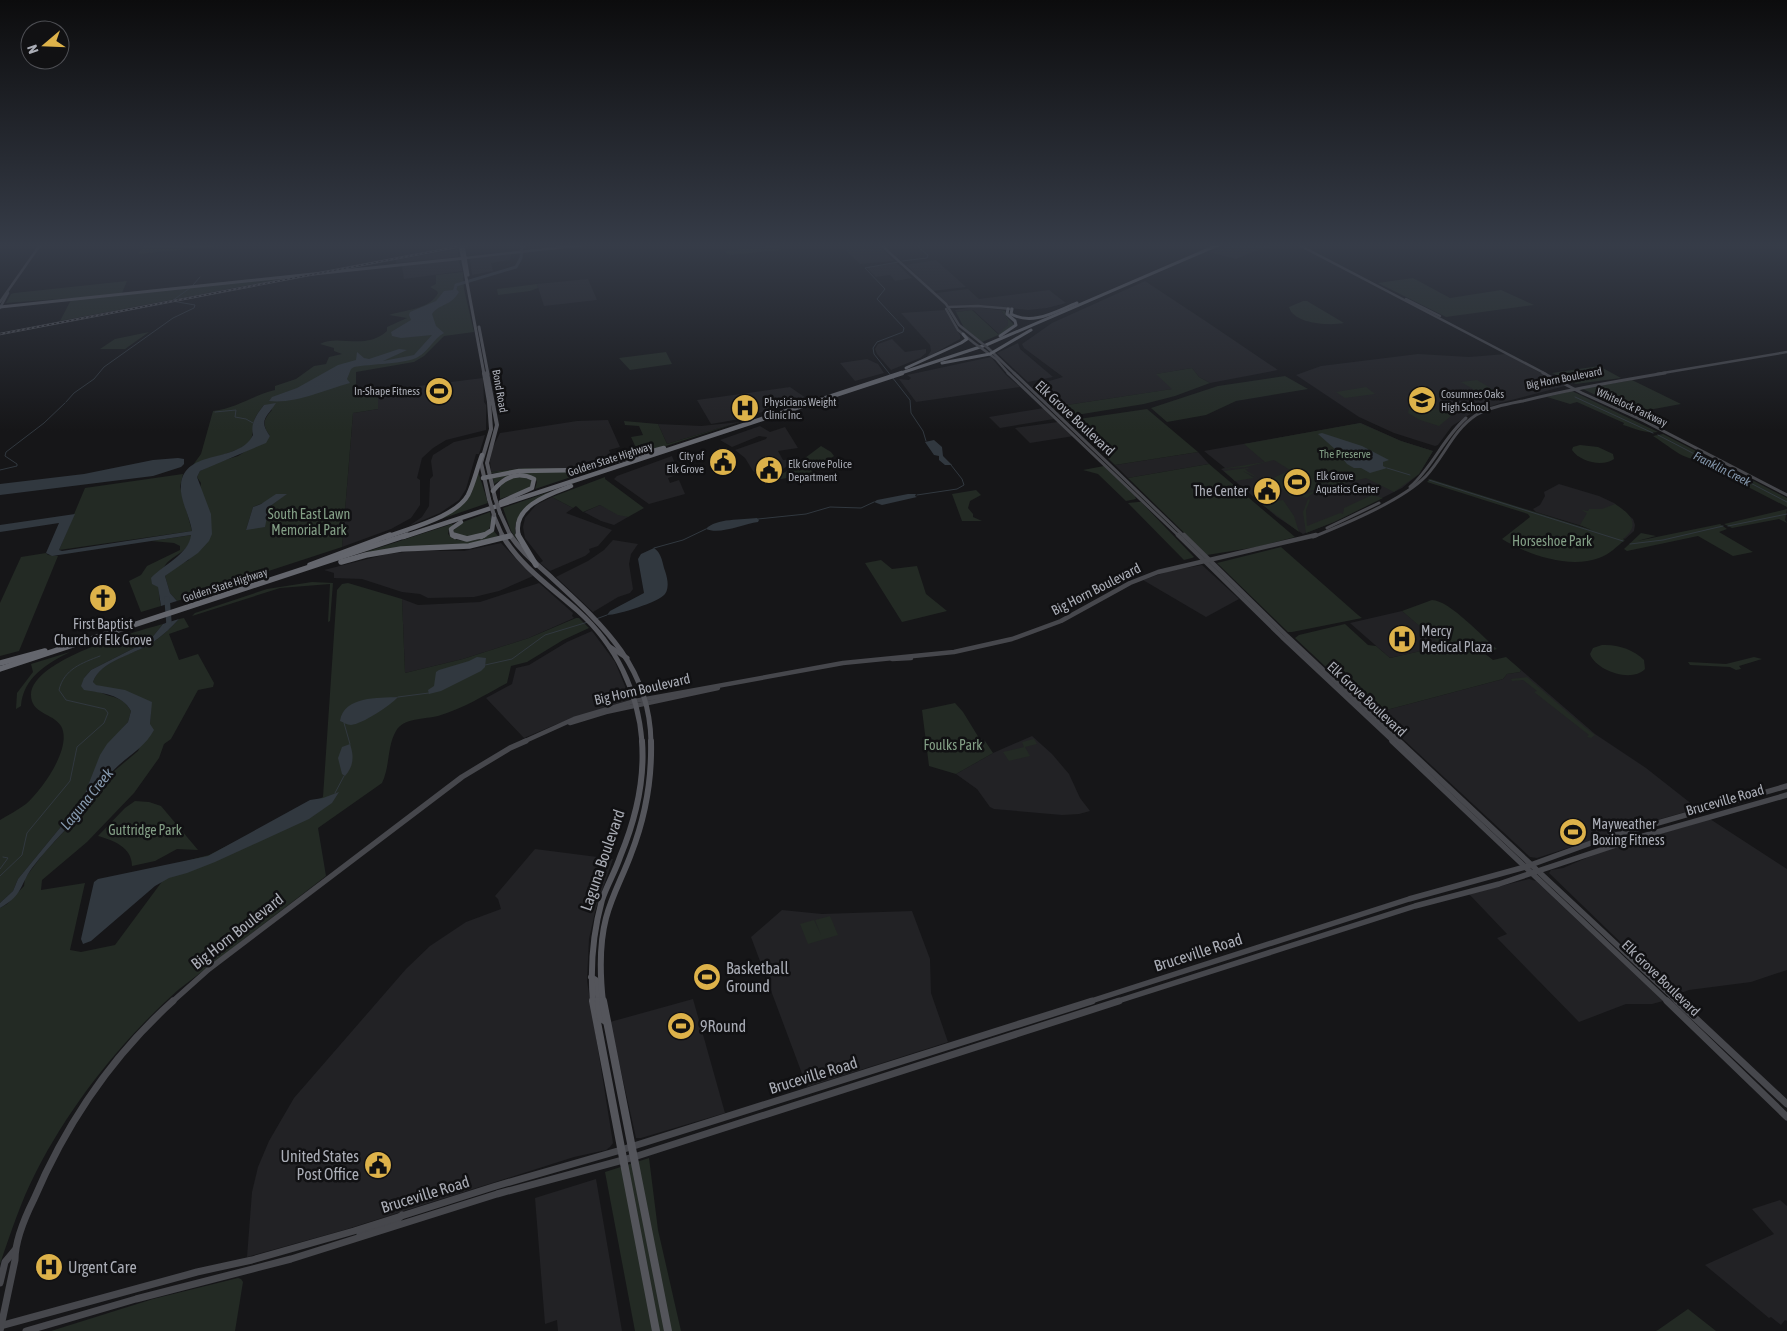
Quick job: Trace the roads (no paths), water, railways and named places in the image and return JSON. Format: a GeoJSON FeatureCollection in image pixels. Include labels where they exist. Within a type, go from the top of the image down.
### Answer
{"type":"FeatureCollection","features":[{"type":"Feature","properties":{"kind":"highway"},"geometry":{"type":"LineString","coordinates":[[1010,310],[1011,314],[1016,317],[1031,318],[1063,307]]}},
{"type":"Feature","properties":{"kind":"highway","name":"Golden State Highway"},"geometry":{"type":"LineString","coordinates":[[0,664],[128,626],[304,566],[894,375],[904,369],[995,339],[1068,307]]}},
{"type":"Feature","properties":{"kind":"highway","name":"Golden State Highway"},"geometry":{"type":"LineString","coordinates":[[182,608],[291,575],[988,344],[1076,307]]}},
{"type":"Feature","properties":{"kind":"highway"},"geometry":{"type":"LineString","coordinates":[[995,339],[1016,326],[1015,322],[1007,314],[1010,310]]}},
{"type":"Feature","properties":{"kind":"highway"},"geometry":{"type":"LineString","coordinates":[[894,375],[992,353],[1067,311]]}},
{"type":"Feature","properties":{"kind":"highway"},"geometry":{"type":"LineString","coordinates":[[904,369],[961,343],[967,339],[964,332]]}},
{"type":"Feature","properties":{"kind":"highway"},"geometry":{"type":"LineString","coordinates":[[486,477],[519,471],[582,470],[674,446]]}},
{"type":"Feature","properties":{"kind":"highway"},"geometry":{"type":"LineString","coordinates":[[536,565],[517,532],[519,518],[529,507],[554,492],[663,452]]}},
{"type":"Feature","properties":{"kind":"highway"},"geometry":{"type":"LineString","coordinates":[[304,566],[434,519],[452,510],[470,494],[482,455]]}},
{"type":"Feature","properties":{"kind":"highway"},"geometry":{"type":"LineString","coordinates":[[493,491],[498,483],[507,478],[526,476],[534,479],[532,488],[501,502]]}},
{"type":"Feature","properties":{"kind":"highway"},"geometry":{"type":"LineString","coordinates":[[488,510],[455,525],[451,529],[452,535],[462,539],[483,536],[492,530],[497,514]]}},
{"type":"Feature","properties":{"kind":"highway"},"geometry":{"type":"LineString","coordinates":[[291,575],[381,552],[417,547],[462,547],[510,536]]}},
{"type":"Feature","properties":{"kind":"highway","name":"Golden State Highway"},"geometry":{"type":"LineString","coordinates":[[0,671],[128,626]]}},
{"type":"Feature","properties":{"kind":"main road","name":"Bond Road"},"geometry":{"type":"LineString","coordinates":[[473,307],[486,379],[491,428],[482,455],[486,477],[493,491],[492,498]]}},
{"type":"Feature","properties":{"kind":"main road","name":"Bond Road"},"geometry":{"type":"LineString","coordinates":[[473,307],[497,425],[495,438],[487,458],[486,477]]}},
{"type":"Feature","properties":{"kind":"main road","name":"Elk Grove Boulevard"},"geometry":{"type":"LineString","coordinates":[[943,307],[974,343],[992,353],[1093,447],[1206,560],[1529,865],[1540,871],[1787,1104]]}},
{"type":"Feature","properties":{"kind":"main road"},"geometry":{"type":"LineString","coordinates":[[950,309],[964,307]]}},
{"type":"Feature","properties":{"kind":"main road"},"geometry":{"type":"LineString","coordinates":[[950,309],[973,307]]}},
{"type":"Feature","properties":{"kind":"main road"},"geometry":{"type":"LineString","coordinates":[[979,307],[1010,310]]}},
{"type":"Feature","properties":{"kind":"main road"},"geometry":{"type":"LineString","coordinates":[[993,307],[1010,310]]}},
{"type":"Feature","properties":{"kind":"main road","name":"Whitelock Parkway"},"geometry":{"type":"LineString","coordinates":[[1417,307],[1787,494]]}},
{"type":"Feature","properties":{"kind":"main road","name":"Whitelock Parkway"},"geometry":{"type":"LineString","coordinates":[[1424,307],[1574,387]]}},
{"type":"Feature","properties":{"kind":"main road","name":"Elk Grove Boulevard"},"geometry":{"type":"LineString","coordinates":[[950,309],[957,325]]}},
{"type":"Feature","properties":{"kind":"main road","name":"Elk Grove Boulevard"},"geometry":{"type":"LineString","coordinates":[[964,332],[988,348],[1010,376],[1128,485],[1158,510],[1206,560]]}},
{"type":"Feature","properties":{"kind":"main road"},"geometry":{"type":"LineString","coordinates":[[1497,346],[1502,351],[1526,362]]}},
{"type":"Feature","properties":{"kind":"main road","name":"Big Horn Boulevard"},"geometry":{"type":"LineString","coordinates":[[886,658],[897,659],[975,648],[1027,634],[1079,613],[1140,579],[1167,569],[1309,538],[1338,527],[1414,487],[1428,474],[1460,428],[1477,415],[1505,404],[1574,387],[1787,351]]}},
{"type":"Feature","properties":{"kind":"main road"},"geometry":{"type":"LineString","coordinates":[[486,379],[490,383]]}},
{"type":"Feature","properties":{"kind":"main road"},"geometry":{"type":"LineString","coordinates":[[1074,435],[1093,447]]}},
{"type":"Feature","properties":{"kind":"main road","name":"Laguna Boulevard"},"geometry":{"type":"LineString","coordinates":[[486,477],[503,538],[512,552],[591,624],[610,647],[627,677],[636,703],[642,744],[639,792],[630,830],[601,904],[594,934],[591,977],[594,1010],[656,1331]]}},
{"type":"Feature","properties":{"kind":"main road"},"geometry":{"type":"LineString","coordinates":[[497,514],[510,536]]}},
{"type":"Feature","properties":{"kind":"main road","name":"Laguna Boulevard"},"geometry":{"type":"LineString","coordinates":[[510,536],[520,550],[599,623],[627,659],[637,676],[646,701],[652,754],[647,798],[630,856],[614,891],[606,919],[602,942],[600,976],[606,1021],[668,1331]]}},
{"type":"Feature","properties":{"kind":"main road"},"geometry":{"type":"LineString","coordinates":[[610,647],[616,649],[622,657],[627,659]]}},
{"type":"Feature","properties":{"kind":"main road"},"geometry":{"type":"LineString","coordinates":[[897,659],[917,655]]}},
{"type":"Feature","properties":{"kind":"main road","name":"Big Horn Boulevard"},"geometry":{"type":"LineString","coordinates":[[646,701],[691,694],[832,665],[930,655]]}},
{"type":"Feature","properties":{"kind":"main road","name":"Big Horn Boulevard"},"geometry":{"type":"LineString","coordinates":[[1,1328],[14,1267],[15,1250],[38,1188],[67,1131],[106,1073],[167,1005],[209,970],[454,783],[510,748],[568,723],[636,703],[710,687],[724,686]]}},
{"type":"Feature","properties":{"kind":"main road"},"geometry":{"type":"LineString","coordinates":[[691,694],[710,687]]}},
{"type":"Feature","properties":{"kind":"main road","name":"Bruceville Road"},"geometry":{"type":"LineString","coordinates":[[1,1328],[197,1272],[252,1260],[354,1231],[632,1147],[1409,899],[1529,865],[1628,831],[1787,786]]}},
{"type":"Feature","properties":{"kind":"main road","name":"Bruceville Road"},"geometry":{"type":"LineString","coordinates":[[26,1331],[162,1292],[290,1259],[497,1194],[634,1157],[1415,906],[1533,874],[1640,837],[1787,795]]}},
{"type":"Feature","properties":{"kind":"main road","name":"Bruceville Road"},"geometry":{"type":"LineString","coordinates":[[1640,837],[1642,830],[1667,821]]}},
{"type":"Feature","properties":{"kind":"main road","name":"Bruceville Road"},"geometry":{"type":"LineString","coordinates":[[1603,849],[1608,844],[1630,837],[1631,833],[1628,831]]}},
{"type":"Feature","properties":{"kind":"main road","name":"Elk Grove Boulevard"},"geometry":{"type":"LineString","coordinates":[[1529,865],[1533,874],[1787,1117]]}},
{"type":"Feature","properties":{"kind":"main road"},"geometry":{"type":"LineString","coordinates":[[591,977],[596,980],[601,1018],[606,1021]]}},
{"type":"Feature","properties":{"kind":"main road"},"geometry":{"type":"LineString","coordinates":[[339,1244],[350,1237],[395,1222],[402,1215]]}},
{"type":"Feature","properties":{"kind":"main road","name":"Big Horn Boulevard"},"geometry":{"type":"LineString","coordinates":[[0,1282],[5,1262],[15,1250]]}},
{"type":"Feature","properties":{"kind":"water"},"geometry":{"type":"Polygon","coordinates":[[[422,307],[440,307],[432,314],[436,326],[444,333],[418,357],[397,362],[354,367],[351,369],[347,379],[350,383],[310,396],[269,401],[272,397],[297,388],[338,365],[356,360],[357,352],[364,358],[369,359],[399,349],[407,350],[383,361],[414,355],[432,335],[401,338],[392,336],[391,332],[411,320],[410,312],[422,307]]]}},
{"type":"Feature","properties":{"kind":"water"},"geometry":{"type":"Polygon","coordinates":[[[276,403],[264,422],[266,431],[270,436],[266,443],[200,471],[197,477],[211,514],[212,534],[209,541],[198,553],[165,576],[170,593],[177,601],[161,606],[158,587],[152,584],[151,578],[181,554],[186,548],[191,535],[52,556],[46,553],[59,523],[0,532],[0,525],[75,514],[59,550],[62,551],[192,531],[181,490],[184,473],[201,461],[236,450],[246,444],[253,435],[253,423],[261,408],[264,405],[276,403]]]}},
{"type":"Feature","properties":{"kind":"water"},"geometry":{"type":"Polygon","coordinates":[[[1322,433],[1362,446],[1389,460],[1383,462],[1383,466],[1387,468],[1370,473],[1361,468],[1354,468],[1347,464],[1336,450],[1318,434],[1322,433]]]}},
{"type":"Feature","properties":{"kind":"water"},"geometry":{"type":"Polygon","coordinates":[[[934,440],[942,447],[943,456],[952,465],[945,465],[939,460],[939,456],[934,455],[925,442],[934,440]]]}},
{"type":"Feature","properties":{"kind":"water"},"geometry":{"type":"Polygon","coordinates":[[[184,459],[184,464],[181,467],[153,476],[0,495],[0,484],[84,474],[153,460],[184,459]]]}},
{"type":"Feature","properties":{"kind":"water"},"geometry":{"type":"Polygon","coordinates":[[[276,494],[287,494],[269,507],[265,527],[246,530],[253,507],[276,494]]]}},
{"type":"Feature","properties":{"kind":"water"},"geometry":{"type":"Polygon","coordinates":[[[916,494],[915,496],[917,497],[882,505],[874,502],[877,500],[916,494]]]}},
{"type":"Feature","properties":{"kind":"water"},"geometry":{"type":"Polygon","coordinates":[[[757,518],[758,522],[732,528],[718,531],[706,529],[710,525],[723,521],[757,518]]]}},
{"type":"Feature","properties":{"kind":"water"},"geometry":{"type":"Polygon","coordinates":[[[654,548],[661,557],[667,578],[668,585],[665,594],[655,601],[638,608],[607,615],[610,611],[644,593],[638,559],[641,554],[654,548]]]}},
{"type":"Feature","properties":{"kind":"water"},"geometry":{"type":"Polygon","coordinates":[[[179,619],[152,643],[110,663],[97,675],[93,682],[96,685],[125,690],[152,702],[150,724],[154,730],[140,748],[116,767],[99,793],[32,868],[17,894],[0,908],[0,903],[13,891],[18,879],[82,801],[100,755],[107,744],[128,722],[131,711],[127,705],[110,695],[84,690],[81,686],[84,678],[91,670],[150,640],[163,624],[179,619]]]}},
{"type":"Feature","properties":{"kind":"water"},"geometry":{"type":"Polygon","coordinates":[[[477,657],[486,658],[485,667],[481,671],[441,691],[429,694],[428,690],[434,686],[436,672],[477,657]]]}},
{"type":"Feature","properties":{"kind":"water"},"geometry":{"type":"Polygon","coordinates":[[[398,697],[383,710],[356,724],[351,725],[340,721],[348,707],[355,703],[372,698],[398,697]]]}},
{"type":"Feature","properties":{"kind":"water"},"geometry":{"type":"Polygon","coordinates":[[[350,744],[352,761],[345,776],[342,774],[338,758],[342,747],[350,744]]]}},
{"type":"Feature","properties":{"kind":"water"},"geometry":{"type":"Polygon","coordinates":[[[339,792],[332,803],[309,819],[215,862],[169,878],[155,886],[91,941],[83,944],[81,939],[94,882],[98,879],[208,856],[310,800],[323,798],[339,792]]]}},
{"type":"Feature","properties":{"kind":"waterway"},"geometry":{"type":"LineString","coordinates":[[66,402],[74,393],[94,379],[104,367],[173,318],[194,307]]}},
{"type":"Feature","properties":{"kind":"waterway"},"geometry":{"type":"LineString","coordinates":[[885,307],[904,328],[903,332],[877,342],[873,348],[874,354],[910,400],[911,413],[923,431],[926,441]]}},
{"type":"Feature","properties":{"kind":"waterway","name":"Franklin Creek"},"geometry":{"type":"LineString","coordinates":[[1575,397],[1653,433]]}},
{"type":"Feature","properties":{"kind":"waterway"},"geometry":{"type":"LineString","coordinates":[[0,470],[17,466],[17,464],[5,456],[6,452],[44,423],[65,403]]}},
{"type":"Feature","properties":{"kind":"waterway"},"geometry":{"type":"LineString","coordinates":[[215,412],[236,410],[235,417],[246,419],[253,423]]}},
{"type":"Feature","properties":{"kind":"waterway","name":"Franklin Creek"},"geometry":{"type":"LineString","coordinates":[[1658,435],[1787,502]]}},
{"type":"Feature","properties":{"kind":"waterway"},"geometry":{"type":"LineString","coordinates":[[917,495],[957,489],[964,485],[962,479],[951,465]]}},
{"type":"Feature","properties":{"kind":"waterway"},"geometry":{"type":"LineString","coordinates":[[1387,468],[1410,475]]}},
{"type":"Feature","properties":{"kind":"waterway"},"geometry":{"type":"LineString","coordinates":[[1429,480],[1623,541]]}},
{"type":"Feature","properties":{"kind":"waterway"},"geometry":{"type":"LineString","coordinates":[[758,519],[806,514],[830,507],[861,508],[874,502]]}},
{"type":"Feature","properties":{"kind":"waterway"},"geometry":{"type":"LineString","coordinates":[[1728,526],[1787,514]]}},
{"type":"Feature","properties":{"kind":"waterway"},"geometry":{"type":"LineString","coordinates":[[1630,544],[1663,540],[1723,526]]}},
{"type":"Feature","properties":{"kind":"waterway"},"geometry":{"type":"LineString","coordinates":[[654,548],[683,540],[706,529]]}},
{"type":"Feature","properties":{"kind":"waterway","name":"Laguna Creek"},"geometry":{"type":"LineString","coordinates":[[166,628],[169,623],[167,599]]}},
{"type":"Feature","properties":{"kind":"waterway"},"geometry":{"type":"LineString","coordinates":[[596,619],[607,615]]}},
{"type":"Feature","properties":{"kind":"waterway"},"geometry":{"type":"LineString","coordinates":[[485,665],[512,659],[545,635],[588,622]]}},
{"type":"Feature","properties":{"kind":"waterway","name":"Laguna Creek"},"geometry":{"type":"LineString","coordinates":[[0,876],[22,855],[27,833],[70,781],[77,747],[104,723],[108,713],[105,709],[66,700],[59,690],[61,683],[69,672],[80,664],[100,656]]}},
{"type":"Feature","properties":{"kind":"waterway"},"geometry":{"type":"LineString","coordinates":[[398,697],[429,693]]}},
{"type":"Feature","properties":{"kind":"waterway"},"geometry":{"type":"LineString","coordinates":[[344,723],[350,744]]}},
{"type":"Feature","properties":{"kind":"waterway"},"geometry":{"type":"LineString","coordinates":[[335,793],[344,776]]}},
{"type":"Feature","properties":{"kind":"waterway","name":"Laguna Creek"},"geometry":{"type":"LineString","coordinates":[[0,869],[8,858],[3,857]]}},
{"type":"Feature","properties":{"kind":"railway"},"geometry":{"type":"LineString","coordinates":[[0,334],[141,307]]}},
{"type":"Feature","properties":{"kind":"place","name":"In-Shape Fitness"},"geometry":{"type":"Point","coordinates":[439,391]}},
{"type":"Feature","properties":{"kind":"place","name":"Cosumnes Oaks High School"},"geometry":{"type":"Point","coordinates":[1422,400]}},
{"type":"Feature","properties":{"kind":"place","name":"Physicians Weight Clinic Inc."},"geometry":{"type":"Point","coordinates":[745,408]}},
{"type":"Feature","properties":{"kind":"place","name":"City of Elk Grove"},"geometry":{"type":"Point","coordinates":[723,462]}},
{"type":"Feature","properties":{"kind":"place","name":"Elk Grove Police Department"},"geometry":{"type":"Point","coordinates":[769,470]}},
{"type":"Feature","properties":{"kind":"place","name":"Elk Grove Aquatics Center"},"geometry":{"type":"Point","coordinates":[1297,482]}},
{"type":"Feature","properties":{"kind":"place","name":"The Center"},"geometry":{"type":"Point","coordinates":[1267,491]}},
{"type":"Feature","properties":{"kind":"place","name":"First Baptist Church of Elk Grove"},"geometry":{"type":"Point","coordinates":[103,598]}},
{"type":"Feature","properties":{"kind":"place","name":"Mercy Medical Plaza"},"geometry":{"type":"Point","coordinates":[1402,639]}},
{"type":"Feature","properties":{"kind":"place","name":"Mayweather Boxing Fitness"},"geometry":{"type":"Point","coordinates":[1573,832]}},
{"type":"Feature","properties":{"kind":"place","name":"Basketball Ground"},"geometry":{"type":"Point","coordinates":[707,977]}},
{"type":"Feature","properties":{"kind":"place","name":"9Round"},"geometry":{"type":"Point","coordinates":[681,1026]}},
{"type":"Feature","properties":{"kind":"place","name":"United States Post Office"},"geometry":{"type":"Point","coordinates":[378,1165]}},
{"type":"Feature","properties":{"kind":"place","name":"Urgent Care"},"geometry":{"type":"Point","coordinates":[49,1267]}},
{"type":"Feature","properties":{"kind":"park label","name":"The Preserve"},"geometry":{"type":"Point","coordinates":[1345,454]}},
{"type":"Feature","properties":{"kind":"park label","name":"South East Lawn Memorial Park"},"geometry":{"type":"Point","coordinates":[309,522]}},
{"type":"Feature","properties":{"kind":"park label","name":"Horseshoe Park"},"geometry":{"type":"Point","coordinates":[1552,541]}},
{"type":"Feature","properties":{"kind":"park label","name":"Foulks Park"},"geometry":{"type":"Point","coordinates":[953,745]}},
{"type":"Feature","properties":{"kind":"park label","name":"Guttridge Park"},"geometry":{"type":"Point","coordinates":[145,830]}}]}
